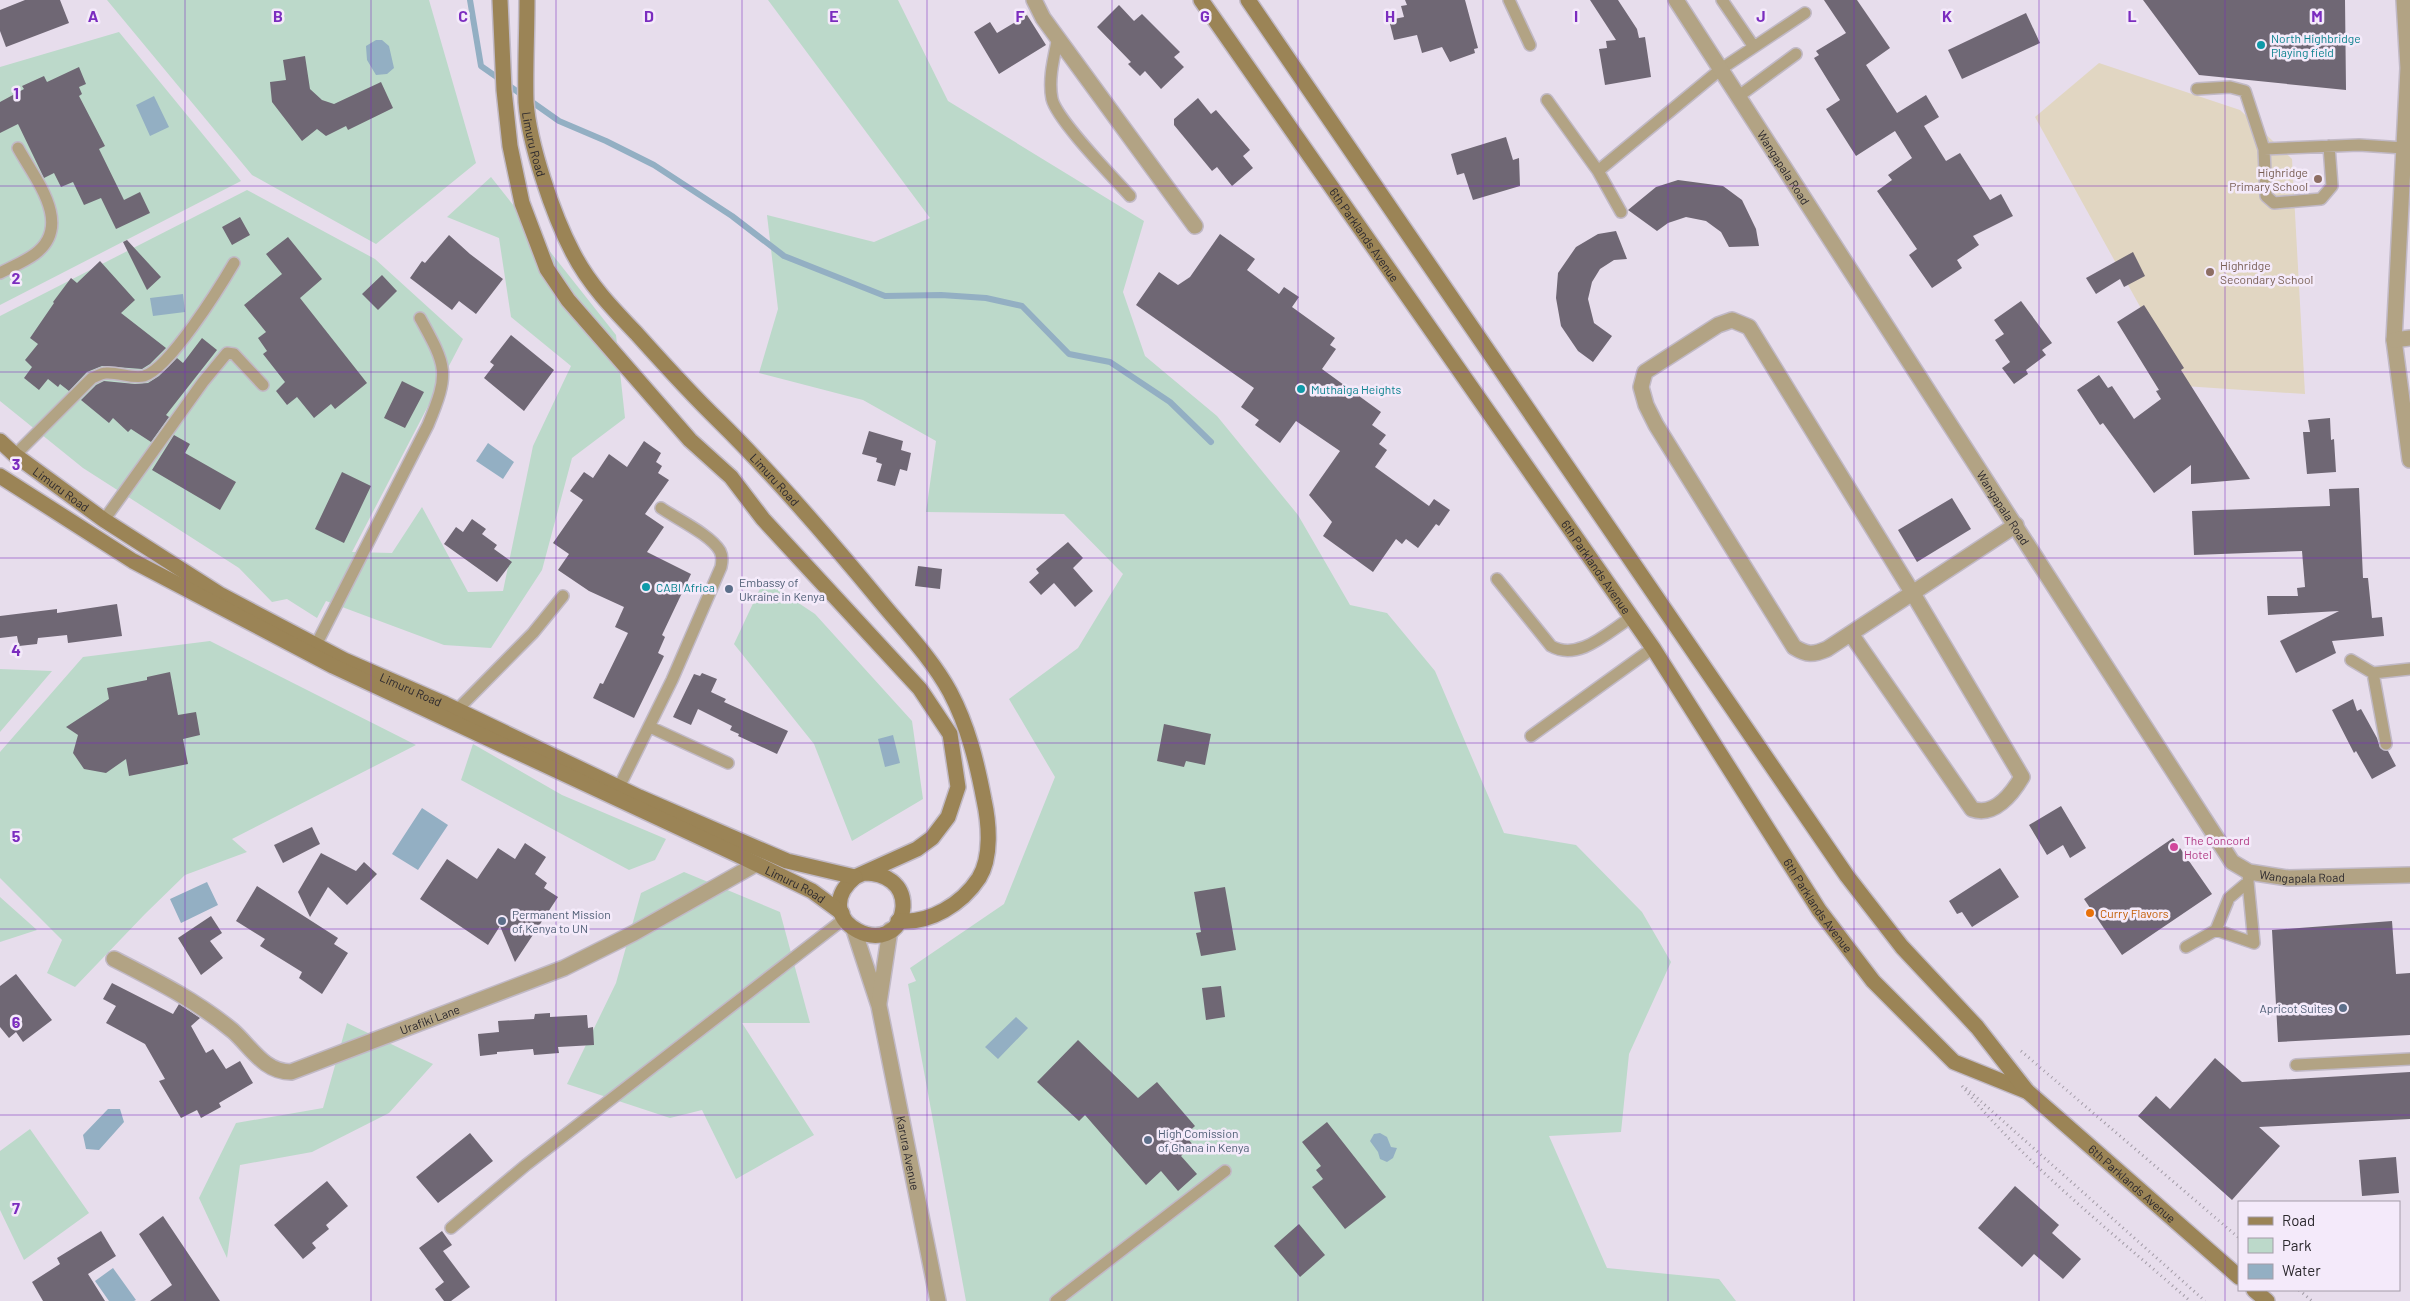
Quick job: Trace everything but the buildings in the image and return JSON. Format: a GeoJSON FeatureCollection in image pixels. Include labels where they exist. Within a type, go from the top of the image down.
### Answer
{"type":"FeatureCollection","features":[{"type":"Feature","properties":{"kind":"main road"},"geometry":{"type":"LineString","coordinates":[[500,0],[504,90],[510,146],[522,203],[532,234],[552,277],[568,300],[690,440],[730,477],[763,518],[920,689],[950,734],[958,787],[948,817],[932,838],[917,848],[860,875],[842,893],[846,920],[872,936],[894,926],[903,901],[894,882],[876,873],[860,875]]}},
{"type":"Feature","properties":{"kind":"main road","name":"Limuru Road"},"geometry":{"type":"LineString","coordinates":[[527,0],[528,57],[526,104],[533,144],[547,190],[573,254],[599,295],[675,378],[808,514],[930,662],[949,691],[962,718],[972,745],[986,812],[986,865],[978,880],[953,904],[924,921],[894,926]]}},
{"type":"Feature","properties":{"kind":"main road","name":"6th Parklands Avenue"},"geometry":{"type":"LineString","coordinates":[[1201,0],[1632,616],[1819,910],[1873,980],[1954,1062],[2028,1091]]}},
{"type":"Feature","properties":{"kind":"main road","name":"6th Parklands Avenue"},"geometry":{"type":"LineString","coordinates":[[1248,0],[1847,876],[1902,947],[1977,1027],[2028,1091],[2238,1276]]}},
{"type":"Feature","properties":{"kind":"main road","name":"Limuru Road"},"geometry":{"type":"LineString","coordinates":[[0,441],[15,455],[104,520],[221,595],[344,660],[787,862],[860,875]]}},
{"type":"Feature","properties":{"kind":"main road","name":"Limuru Road"},"geometry":{"type":"LineString","coordinates":[[0,476],[133,561],[333,666],[812,891],[846,920]]}},
{"type":"Feature","properties":{"kind":"main road"},"geometry":{"type":"LineString","coordinates":[[2255,1291],[2267,1301]]}},
{"type":"Feature","properties":{"kind":"street"},"geometry":{"type":"LineString","coordinates":[[1034,0],[1058,37],[1195,226]]}},
{"type":"Feature","properties":{"kind":"street","name":"Wangapala Road"},"geometry":{"type":"LineString","coordinates":[[1676,0],[2232,862],[2249,877],[2410,875]]}},
{"type":"Feature","properties":{"kind":"street"},"geometry":{"type":"LineString","coordinates":[[2406,5],[2409,68],[2394,340],[2410,460]]}},
{"type":"Feature","properties":{"kind":"street"},"geometry":{"type":"LineString","coordinates":[[1850,634],[1972,809],[1978,811],[1988,810],[1998,805],[2014,792],[2022,777],[1912,592],[1748,326],[1732,320],[1718,325],[1646,372],[1641,387],[1646,405],[1656,425],[1794,647],[1804,653],[1813,655],[1827,649],[1912,592],[2016,525]]}},
{"type":"Feature","properties":{"kind":"street"},"geometry":{"type":"LineString","coordinates":[[2394,340],[2410,338]]}},
{"type":"Feature","properties":{"kind":"street","name":"Urafiki Lane"},"geometry":{"type":"LineString","coordinates":[[114,959],[194,1002],[233,1032],[262,1062],[280,1072],[291,1072],[564,968],[634,933],[756,864]]}},
{"type":"Feature","properties":{"kind":"street","name":"Karura Avenue"},"geometry":{"type":"LineString","coordinates":[[846,920],[879,1006],[938,1301]]}},
{"type":"Feature","properties":{"kind":"street","name":"Karura Avenue"},"geometry":{"type":"LineString","coordinates":[[879,1006],[894,926]]}},
{"type":"Feature","properties":{"kind":"lane"},"geometry":{"type":"LineString","coordinates":[[1509,0],[1530,45]]}},
{"type":"Feature","properties":{"kind":"lane"},"geometry":{"type":"LineString","coordinates":[[1722,0],[1754,47]]}},
{"type":"Feature","properties":{"kind":"lane"},"geometry":{"type":"LineString","coordinates":[[1598,171],[1721,69],[1805,13]]}},
{"type":"Feature","properties":{"kind":"lane"},"geometry":{"type":"LineString","coordinates":[[1058,37],[1050,78],[1052,100],[1064,120],[1130,196]]}},
{"type":"Feature","properties":{"kind":"lane"},"geometry":{"type":"LineString","coordinates":[[1738,96],[1796,54]]}},
{"type":"Feature","properties":{"kind":"lane"},"geometry":{"type":"LineString","coordinates":[[2197,89],[2230,87],[2245,91],[2264,149],[2266,196],[2274,203],[2321,199],[2332,186],[2329,146]]}},
{"type":"Feature","properties":{"kind":"lane"},"geometry":{"type":"LineString","coordinates":[[1547,100],[1598,171],[1621,212]]}},
{"type":"Feature","properties":{"kind":"lane"},"geometry":{"type":"LineString","coordinates":[[2264,149],[2359,145],[2404,148]]}},
{"type":"Feature","properties":{"kind":"lane"},"geometry":{"type":"LineString","coordinates":[[0,273],[35,254],[50,238],[53,217],[44,194],[18,148]]}},
{"type":"Feature","properties":{"kind":"lane"},"geometry":{"type":"LineString","coordinates":[[15,455],[92,378],[105,373],[137,377],[147,375],[167,357],[214,297],[234,263]]}},
{"type":"Feature","properties":{"kind":"lane"},"geometry":{"type":"LineString","coordinates":[[316,645],[428,425],[443,390],[443,370],[439,352],[420,318]]}},
{"type":"Feature","properties":{"kind":"lane"},"geometry":{"type":"LineString","coordinates":[[104,520],[203,382],[227,354],[234,354],[263,385]]}},
{"type":"Feature","properties":{"kind":"lane"},"geometry":{"type":"LineString","coordinates":[[619,787],[650,727],[718,576],[722,558],[720,551],[709,540],[661,508]]}},
{"type":"Feature","properties":{"kind":"lane"},"geometry":{"type":"LineString","coordinates":[[1497,579],[1551,646],[1561,652],[1582,649],[1632,616]]}},
{"type":"Feature","properties":{"kind":"lane"},"geometry":{"type":"LineString","coordinates":[[457,710],[533,633],[562,596]]}},
{"type":"Feature","properties":{"kind":"lane"},"geometry":{"type":"LineString","coordinates":[[1530,736],[1653,648]]}},
{"type":"Feature","properties":{"kind":"lane"},"geometry":{"type":"LineString","coordinates":[[2351,660],[2373,673],[2410,669]]}},
{"type":"Feature","properties":{"kind":"lane"},"geometry":{"type":"LineString","coordinates":[[2373,673],[2386,744]]}},
{"type":"Feature","properties":{"kind":"lane"},"geometry":{"type":"LineString","coordinates":[[650,727],[728,763]]}},
{"type":"Feature","properties":{"kind":"lane"},"geometry":{"type":"LineString","coordinates":[[2216,930],[2254,943],[2249,877]]}},
{"type":"Feature","properties":{"kind":"lane"},"geometry":{"type":"LineString","coordinates":[[2186,947],[2216,930],[2229,898],[2249,877]]}},
{"type":"Feature","properties":{"kind":"lane"},"geometry":{"type":"LineString","coordinates":[[451,1228],[526,1165],[846,920]]}},
{"type":"Feature","properties":{"kind":"lane"},"geometry":{"type":"LineString","coordinates":[[2296,1065],[2410,1059]]}},
{"type":"Feature","properties":{"kind":"lane"},"geometry":{"type":"LineString","coordinates":[[1056,1301],[1225,1171]]}},
{"type":"Feature","properties":{"kind":"path"},"geometry":{"type":"LineString","coordinates":[[2016,1046],[2238,1237]]}},
{"type":"Feature","properties":{"kind":"path"},"geometry":{"type":"LineString","coordinates":[[2190,1301],[2030,1161],[1992,1123],[1962,1085],[2204,1301]]}},
{"type":"Feature","properties":{"kind":"path"},"geometry":{"type":"LineString","coordinates":[[2300,1291],[2312,1301]]}},
{"type":"Feature","properties":{"kind":"shaded area","name":"Highridge Secondary School"},"geometry":{"type":"Polygon","coordinates":[[[2099,63],[2240,110],[2292,159],[2305,394],[2184,386],[2035,117],[2099,63]]]}},
{"type":"Feature","properties":{"kind":"green space"},"geometry":{"type":"Polygon","coordinates":[[[107,0],[429,0],[476,163],[376,244],[252,175],[107,0]]]}},
{"type":"Feature","properties":{"kind":"green space"},"geometry":{"type":"Polygon","coordinates":[[[768,0],[898,0],[948,101],[1144,221],[1123,292],[1145,356],[1217,416],[1298,515],[1350,605],[1387,613],[1435,671],[1504,833],[1576,845],[1642,912],[1671,962],[1629,1054],[1621,1132],[1549,1136],[1607,1268],[1719,1279],[1736,1301],[966,1301],[908,984],[916,981],[910,968],[1004,904],[1055,777],[1009,699],[1078,648],[1123,574],[1064,514],[926,512],[936,441],[863,400],[759,373],[778,309],[767,215],[874,242],[930,218],[768,0]]]}},
{"type":"Feature","properties":{"kind":"green space"},"geometry":{"type":"Polygon","coordinates":[[[119,32],[241,181],[0,305],[0,67],[119,32]]]}},
{"type":"Feature","properties":{"kind":"green space"},"geometry":{"type":"Polygon","coordinates":[[[491,177],[616,335],[625,418],[572,458],[542,570],[491,648],[444,645],[326,601],[317,618],[287,599],[272,602],[239,568],[83,468],[0,401],[0,316],[247,190],[375,259],[463,339],[352,552],[392,553],[422,507],[468,592],[503,591],[533,446],[571,366],[511,317],[499,238],[447,217],[491,177]]]}},
{"type":"Feature","properties":{"kind":"green space"},"geometry":{"type":"Polygon","coordinates":[[[764,580],[815,614],[912,721],[923,799],[852,841],[814,744],[734,644],[764,580]]]}},
{"type":"Feature","properties":{"kind":"green space"},"geometry":{"type":"Polygon","coordinates":[[[210,641],[416,745],[232,839],[247,852],[185,875],[75,987],[47,973],[62,940],[0,878],[0,752],[83,657],[210,641]]]}},
{"type":"Feature","properties":{"kind":"green space"},"geometry":{"type":"Polygon","coordinates":[[[0,669],[52,671],[0,732],[0,669]]]}},
{"type":"Feature","properties":{"kind":"green space"},"geometry":{"type":"Polygon","coordinates":[[[473,744],[562,795],[666,839],[655,860],[629,870],[461,780],[473,744]]]}},
{"type":"Feature","properties":{"kind":"green space"},"geometry":{"type":"Polygon","coordinates":[[[684,872],[780,912],[810,1023],[742,1023],[814,1135],[736,1179],[702,1110],[670,1118],[567,1084],[616,983],[641,893],[684,872]]]}},
{"type":"Feature","properties":{"kind":"green space"},"geometry":{"type":"Polygon","coordinates":[[[0,897],[37,930],[0,942],[0,897]]]}},
{"type":"Feature","properties":{"kind":"green space"},"geometry":{"type":"Polygon","coordinates":[[[347,1023],[433,1064],[389,1113],[312,1152],[240,1165],[227,1258],[199,1198],[236,1123],[323,1108],[347,1023]]]}},
{"type":"Feature","properties":{"kind":"green space"},"geometry":{"type":"Polygon","coordinates":[[[30,1129],[89,1213],[24,1260],[0,1210],[0,1151],[30,1129]]]}},
{"type":"Feature","properties":{"kind":"water"},"geometry":{"type":"Polygon","coordinates":[[[376,40],[382,40],[389,46],[394,68],[387,74],[376,75],[367,60],[366,46],[376,40]]]}},
{"type":"Feature","properties":{"kind":"water"},"geometry":{"type":"Polygon","coordinates":[[[154,96],[169,127],[150,136],[136,105],[154,96]]]}},
{"type":"Feature","properties":{"kind":"water"},"geometry":{"type":"Polygon","coordinates":[[[183,294],[185,312],[153,316],[150,298],[183,294]]]}},
{"type":"Feature","properties":{"kind":"water"},"geometry":{"type":"Polygon","coordinates":[[[488,443],[514,462],[503,479],[476,461],[488,443]]]}},
{"type":"Feature","properties":{"kind":"water"},"geometry":{"type":"Polygon","coordinates":[[[893,735],[900,763],[885,767],[878,739],[893,735]]]}},
{"type":"Feature","properties":{"kind":"water"},"geometry":{"type":"Polygon","coordinates":[[[422,808],[448,825],[418,870],[392,854],[422,808]]]}},
{"type":"Feature","properties":{"kind":"water"},"geometry":{"type":"Polygon","coordinates":[[[207,882],[218,905],[181,923],[170,899],[207,882]]]}},
{"type":"Feature","properties":{"kind":"water"},"geometry":{"type":"Polygon","coordinates":[[[1016,1017],[1028,1028],[998,1059],[985,1047],[1016,1017]]]}},
{"type":"Feature","properties":{"kind":"water"},"geometry":{"type":"Polygon","coordinates":[[[108,1109],[120,1109],[124,1122],[99,1150],[86,1149],[83,1135],[108,1109]]]}},
{"type":"Feature","properties":{"kind":"water"},"geometry":{"type":"Polygon","coordinates":[[[1380,1133],[1387,1137],[1391,1147],[1397,1148],[1393,1158],[1387,1162],[1380,1159],[1378,1152],[1370,1141],[1374,1134],[1380,1133]]]}},
{"type":"Feature","properties":{"kind":"water"},"geometry":{"type":"Polygon","coordinates":[[[113,1268],[136,1300],[109,1301],[95,1281],[113,1268]]]}},
{"type":"Feature","properties":{"kind":"waterway"},"geometry":{"type":"LineString","coordinates":[[470,0],[481,66],[559,121],[606,141],[654,165],[732,216],[784,256],[885,296],[941,295],[986,298],[1022,306],[1069,354],[1110,362],[1170,402],[1211,442]]}},
{"type":"Feature","properties":{"kind":"place","name":"North Highbridge Playing field"},"geometry":{"type":"Point","coordinates":[2261,45]}},
{"type":"Feature","properties":{"kind":"place","name":"Highridge Primary School"},"geometry":{"type":"Point","coordinates":[2318,179]}},
{"type":"Feature","properties":{"kind":"place","name":"Highridge Secondary School"},"geometry":{"type":"Point","coordinates":[2210,272]}},
{"type":"Feature","properties":{"kind":"place","name":"Muthaiga Heights"},"geometry":{"type":"Point","coordinates":[1301,389]}},
{"type":"Feature","properties":{"kind":"place","name":"CABI Africa"},"geometry":{"type":"Point","coordinates":[646,587]}},
{"type":"Feature","properties":{"kind":"place","name":"Embassy of Ukraine in Kenya"},"geometry":{"type":"Point","coordinates":[729,589]}},
{"type":"Feature","properties":{"kind":"place","name":"The Concord Hotel"},"geometry":{"type":"Point","coordinates":[2174,847]}},
{"type":"Feature","properties":{"kind":"place","name":"Curry Flavors"},"geometry":{"type":"Point","coordinates":[2090,913]}},
{"type":"Feature","properties":{"kind":"place","name":"Permanent Mission of Kenya to UN"},"geometry":{"type":"Point","coordinates":[502,921]}},
{"type":"Feature","properties":{"kind":"place","name":"Apricot Suites"},"geometry":{"type":"Point","coordinates":[2343,1008]}},
{"type":"Feature","properties":{"kind":"place","name":"High Comission of Ghana in Kenya"},"geometry":{"type":"Point","coordinates":[1148,1140]}}]}
